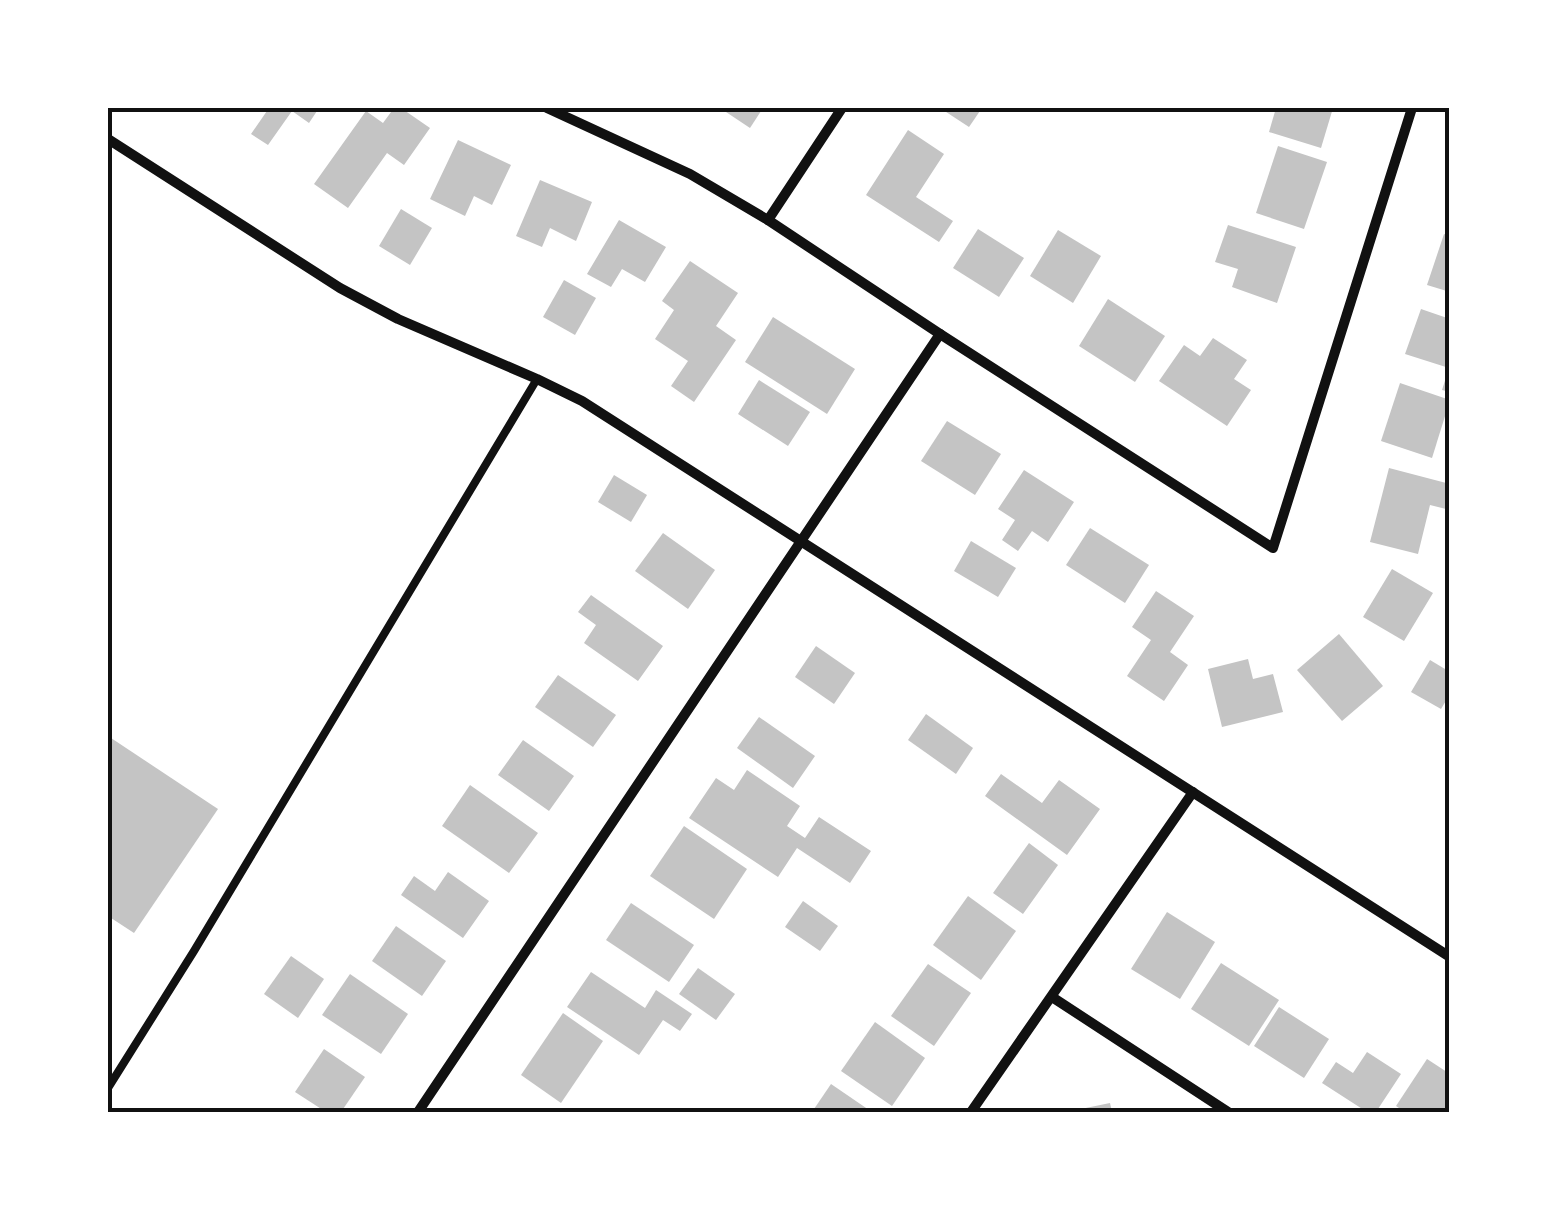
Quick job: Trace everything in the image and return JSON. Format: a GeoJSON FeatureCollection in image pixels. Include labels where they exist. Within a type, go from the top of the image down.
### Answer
{"type":"FeatureCollection","features":[{"type":"Feature","properties":{"kind":"street"},"geometry":{"type":"LineString","coordinates":[[547,108],[690,174],[768,220],[1273,548],[1412,108]]}},
{"type":"Feature","properties":{"kind":"street"},"geometry":{"type":"LineString","coordinates":[[768,220],[842,108]]}},
{"type":"Feature","properties":{"kind":"street"},"geometry":{"type":"LineString","coordinates":[[108,139],[340,288],[398,319],[582,400],[1450,957]]}},
{"type":"Feature","properties":{"kind":"street"},"geometry":{"type":"LineString","coordinates":[[418,1112],[940,334]]}},
{"type":"Feature","properties":{"kind":"street"},"geometry":{"type":"LineString","coordinates":[[971,1112],[1193,792]]}},
{"type":"Feature","properties":{"kind":"street"},"geometry":{"type":"LineString","coordinates":[[1052,997],[1228,1112]]}},
{"type":"Feature","properties":{"kind":"lane"},"geometry":{"type":"LineString","coordinates":[[108,1088],[537,378]]}},
{"type":"Feature","properties":{"kind":"building"},"geometry":{"type":"Polygon","coordinates":[[[269,108],[319,108],[309,123],[292,111],[268,145],[251,134],[269,108]]]}},
{"type":"Feature","properties":{"kind":"building"},"geometry":{"type":"Polygon","coordinates":[[[394,108],[401,108],[430,128],[404,165],[387,153],[348,208],[314,184],[366,111],[383,123],[394,108]]]}},
{"type":"Feature","properties":{"kind":"building"},"geometry":{"type":"Polygon","coordinates":[[[720,108],[763,108],[750,128],[720,108]]]}},
{"type":"Feature","properties":{"kind":"building"},"geometry":{"type":"Polygon","coordinates":[[[940,108],[982,108],[969,127],[940,108]]]}},
{"type":"Feature","properties":{"kind":"building"},"geometry":{"type":"Polygon","coordinates":[[[1276,108],[1333,108],[1321,148],[1269,132],[1276,108]]]}},
{"type":"Feature","properties":{"kind":"building"},"geometry":{"type":"Polygon","coordinates":[[[908,130],[944,154],[916,197],[953,221],[939,242],[866,195],[908,130]]]}},
{"type":"Feature","properties":{"kind":"building"},"geometry":{"type":"Polygon","coordinates":[[[458,140],[511,165],[492,205],[474,196],[465,216],[430,199],[458,140]]]}},
{"type":"Feature","properties":{"kind":"building"},"geometry":{"type":"Polygon","coordinates":[[[1278,146],[1327,162],[1304,229],[1256,213],[1278,146]]]}},
{"type":"Feature","properties":{"kind":"building"},"geometry":{"type":"Polygon","coordinates":[[[540,180],[592,202],[576,241],[550,228],[542,247],[516,236],[540,180]]]}},
{"type":"Feature","properties":{"kind":"building"},"geometry":{"type":"Polygon","coordinates":[[[401,209],[432,228],[410,265],[379,246],[401,209]]]}},
{"type":"Feature","properties":{"kind":"building"},"geometry":{"type":"Polygon","coordinates":[[[619,220],[666,247],[645,282],[622,269],[611,287],[587,274],[619,220]]]}},
{"type":"Feature","properties":{"kind":"building"},"geometry":{"type":"Polygon","coordinates":[[[1228,225],[1296,247],[1277,303],[1232,287],[1238,269],[1215,262],[1228,225]]]}},
{"type":"Feature","properties":{"kind":"building"},"geometry":{"type":"Polygon","coordinates":[[[978,229],[1024,258],[999,297],[953,268],[978,229]]]}},
{"type":"Feature","properties":{"kind":"building"},"geometry":{"type":"Polygon","coordinates":[[[1058,230],[1101,256],[1073,303],[1030,276],[1058,230]]]}},
{"type":"Feature","properties":{"kind":"building"},"geometry":{"type":"Polygon","coordinates":[[[1444,234],[1450,236],[1450,292],[1427,285],[1444,234]]]}},
{"type":"Feature","properties":{"kind":"building"},"geometry":{"type":"Polygon","coordinates":[[[690,261],[738,293],[716,326],[736,340],[694,402],[671,386],[688,361],[655,339],[674,310],[662,301],[690,261]]]}},
{"type":"Feature","properties":{"kind":"building"},"geometry":{"type":"Polygon","coordinates":[[[564,280],[596,298],[575,335],[543,317],[564,280]]]}},
{"type":"Feature","properties":{"kind":"building"},"geometry":{"type":"Polygon","coordinates":[[[1108,299],[1165,336],[1135,382],[1079,346],[1108,299]]]}},
{"type":"Feature","properties":{"kind":"building"},"geometry":{"type":"Polygon","coordinates":[[[1421,309],[1450,319],[1450,392],[1442,390],[1449,368],[1405,354],[1421,309]]]}},
{"type":"Feature","properties":{"kind":"building"},"geometry":{"type":"Polygon","coordinates":[[[773,317],[855,369],[827,414],[745,362],[773,317]]]}},
{"type":"Feature","properties":{"kind":"building"},"geometry":{"type":"Polygon","coordinates":[[[1213,338],[1247,360],[1234,379],[1251,390],[1227,426],[1159,381],[1184,345],[1200,356],[1213,338]]]}},
{"type":"Feature","properties":{"kind":"building"},"geometry":{"type":"Polygon","coordinates":[[[759,380],[810,412],[788,446],[738,414],[759,380]]]}},
{"type":"Feature","properties":{"kind":"building"},"geometry":{"type":"Polygon","coordinates":[[[1400,383],[1450,400],[1432,458],[1381,441],[1400,383]]]}},
{"type":"Feature","properties":{"kind":"building"},"geometry":{"type":"Polygon","coordinates":[[[947,421],[1001,454],[975,495],[921,461],[947,421]]]}},
{"type":"Feature","properties":{"kind":"building"},"geometry":{"type":"Polygon","coordinates":[[[1389,468],[1450,484],[1450,510],[1430,505],[1418,554],[1370,542],[1389,468]]]}},
{"type":"Feature","properties":{"kind":"building"},"geometry":{"type":"Polygon","coordinates":[[[1024,470],[1074,502],[1048,542],[1032,531],[1018,551],[1002,540],[1015,520],[998,509],[1024,470]]]}},
{"type":"Feature","properties":{"kind":"building"},"geometry":{"type":"Polygon","coordinates":[[[614,475],[647,495],[631,522],[598,502],[614,475]]]}},
{"type":"Feature","properties":{"kind":"building"},"geometry":{"type":"Polygon","coordinates":[[[1090,528],[1149,565],[1125,603],[1066,565],[1090,528]]]}},
{"type":"Feature","properties":{"kind":"building"},"geometry":{"type":"Polygon","coordinates":[[[663,533],[715,570],[688,609],[635,571],[663,533]]]}},
{"type":"Feature","properties":{"kind":"building"},"geometry":{"type":"Polygon","coordinates":[[[971,541],[1016,568],[998,597],[954,571],[971,541]]]}},
{"type":"Feature","properties":{"kind":"building"},"geometry":{"type":"Polygon","coordinates":[[[1392,569],[1433,593],[1404,641],[1363,617],[1392,569]]]}},
{"type":"Feature","properties":{"kind":"building"},"geometry":{"type":"Polygon","coordinates":[[[1156,591],[1194,616],[1170,652],[1188,665],[1164,701],[1127,676],[1151,640],[1132,627],[1156,591]]]}},
{"type":"Feature","properties":{"kind":"building"},"geometry":{"type":"Polygon","coordinates":[[[591,595],[663,646],[638,681],[584,643],[596,625],[578,612],[591,595]]]}},
{"type":"Feature","properties":{"kind":"building"},"geometry":{"type":"Polygon","coordinates":[[[1339,634],[1383,686],[1342,721],[1297,670],[1339,634]]]}},
{"type":"Feature","properties":{"kind":"building"},"geometry":{"type":"Polygon","coordinates":[[[816,646],[855,673],[834,704],[795,677],[816,646]]]}},
{"type":"Feature","properties":{"kind":"building"},"geometry":{"type":"Polygon","coordinates":[[[1248,659],[1253,679],[1273,674],[1283,712],[1222,727],[1208,669],[1248,659]]]}},
{"type":"Feature","properties":{"kind":"building"},"geometry":{"type":"Polygon","coordinates":[[[1430,660],[1450,672],[1450,694],[1441,709],[1411,692],[1430,660]]]}},
{"type":"Feature","properties":{"kind":"building"},"geometry":{"type":"Polygon","coordinates":[[[558,675],[616,715],[593,747],[535,707],[558,675]]]}},
{"type":"Feature","properties":{"kind":"building"},"geometry":{"type":"Polygon","coordinates":[[[926,714],[973,748],[956,774],[908,740],[926,714]]]}},
{"type":"Feature","properties":{"kind":"building"},"geometry":{"type":"Polygon","coordinates":[[[759,717],[815,756],[793,788],[737,748],[759,717]]]}},
{"type":"Feature","properties":{"kind":"building"},"geometry":{"type":"Polygon","coordinates":[[[108,736],[218,809],[134,933],[108,916],[108,736]]]}},
{"type":"Feature","properties":{"kind":"building"},"geometry":{"type":"Polygon","coordinates":[[[523,740],[574,776],[549,811],[498,775],[523,740]]]}},
{"type":"Feature","properties":{"kind":"building"},"geometry":{"type":"Polygon","coordinates":[[[747,770],[800,806],[787,826],[805,838],[819,817],[871,851],[850,883],[797,848],[778,877],[689,818],[716,778],[734,790],[747,770]]]}},
{"type":"Feature","properties":{"kind":"building"},"geometry":{"type":"Polygon","coordinates":[[[1001,774],[1042,803],[1059,780],[1100,809],[1067,855],[985,796],[1001,774]]]}},
{"type":"Feature","properties":{"kind":"building"},"geometry":{"type":"Polygon","coordinates":[[[470,785],[538,833],[509,873],[442,826],[470,785]]]}},
{"type":"Feature","properties":{"kind":"building"},"geometry":{"type":"Polygon","coordinates":[[[684,826],[747,869],[714,919],[650,876],[684,826]]]}},
{"type":"Feature","properties":{"kind":"building"},"geometry":{"type":"Polygon","coordinates":[[[1029,843],[1058,865],[1023,914],[993,893],[1029,843]]]}},
{"type":"Feature","properties":{"kind":"building"},"geometry":{"type":"Polygon","coordinates":[[[448,872],[489,901],[463,938],[401,895],[414,876],[435,891],[448,872]]]}},
{"type":"Feature","properties":{"kind":"building"},"geometry":{"type":"Polygon","coordinates":[[[968,896],[1016,931],[981,980],[933,945],[968,896]]]}},
{"type":"Feature","properties":{"kind":"building"},"geometry":{"type":"Polygon","coordinates":[[[803,901],[838,926],[820,951],[785,927],[803,901]]]}},
{"type":"Feature","properties":{"kind":"building"},"geometry":{"type":"Polygon","coordinates":[[[631,903],[694,945],[669,982],[606,940],[631,903]]]}},
{"type":"Feature","properties":{"kind":"building"},"geometry":{"type":"Polygon","coordinates":[[[1167,912],[1215,942],[1180,999],[1131,969],[1167,912]]]}},
{"type":"Feature","properties":{"kind":"building"},"geometry":{"type":"Polygon","coordinates":[[[396,926],[446,961],[422,996],[372,961],[396,926]]]}},
{"type":"Feature","properties":{"kind":"building"},"geometry":{"type":"Polygon","coordinates":[[[291,956],[324,979],[298,1018],[264,994],[291,956]]]}},
{"type":"Feature","properties":{"kind":"building"},"geometry":{"type":"Polygon","coordinates":[[[1221,963],[1279,1000],[1249,1046],[1191,1009],[1221,963]]]}},
{"type":"Feature","properties":{"kind":"building"},"geometry":{"type":"Polygon","coordinates":[[[928,964],[971,993],[934,1046],[891,1016],[928,964]]]}},
{"type":"Feature","properties":{"kind":"building"},"geometry":{"type":"Polygon","coordinates":[[[698,968],[735,994],[716,1020],[679,994],[698,968]]]}},
{"type":"Feature","properties":{"kind":"building"},"geometry":{"type":"Polygon","coordinates":[[[591,972],[645,1008],[656,990],[692,1014],[680,1031],[663,1020],[639,1055],[567,1007],[591,972]]]}},
{"type":"Feature","properties":{"kind":"building"},"geometry":{"type":"Polygon","coordinates":[[[350,974],[408,1014],[381,1054],[322,1015],[350,974]]]}},
{"type":"Feature","properties":{"kind":"building"},"geometry":{"type":"Polygon","coordinates":[[[1279,1007],[1329,1039],[1304,1078],[1254,1046],[1279,1007]]]}},
{"type":"Feature","properties":{"kind":"building"},"geometry":{"type":"Polygon","coordinates":[[[563,1013],[603,1041],[561,1103],[521,1075],[563,1013]]]}},
{"type":"Feature","properties":{"kind":"building"},"geometry":{"type":"Polygon","coordinates":[[[875,1022],[925,1058],[892,1106],[841,1071],[875,1022]]]}},
{"type":"Feature","properties":{"kind":"building"},"geometry":{"type":"Polygon","coordinates":[[[324,1049],[365,1077],[341,1112],[326,1112],[295,1092],[324,1049]]]}},
{"type":"Feature","properties":{"kind":"building"},"geometry":{"type":"Polygon","coordinates":[[[1367,1052],[1401,1074],[1376,1112],[1367,1112],[1322,1083],[1336,1062],[1353,1073],[1367,1052]]]}},
{"type":"Feature","properties":{"kind":"building"},"geometry":{"type":"Polygon","coordinates":[[[1427,1059],[1450,1074],[1450,1112],[1405,1112],[1396,1106],[1427,1059]]]}},
{"type":"Feature","properties":{"kind":"building"},"geometry":{"type":"Polygon","coordinates":[[[831,1084],[872,1112],[812,1112],[831,1084]]]}},
{"type":"Feature","properties":{"kind":"building"},"geometry":{"type":"Polygon","coordinates":[[[1110,1103],[1112,1112],[1071,1112],[1071,1111],[1110,1103]]]}}]}
